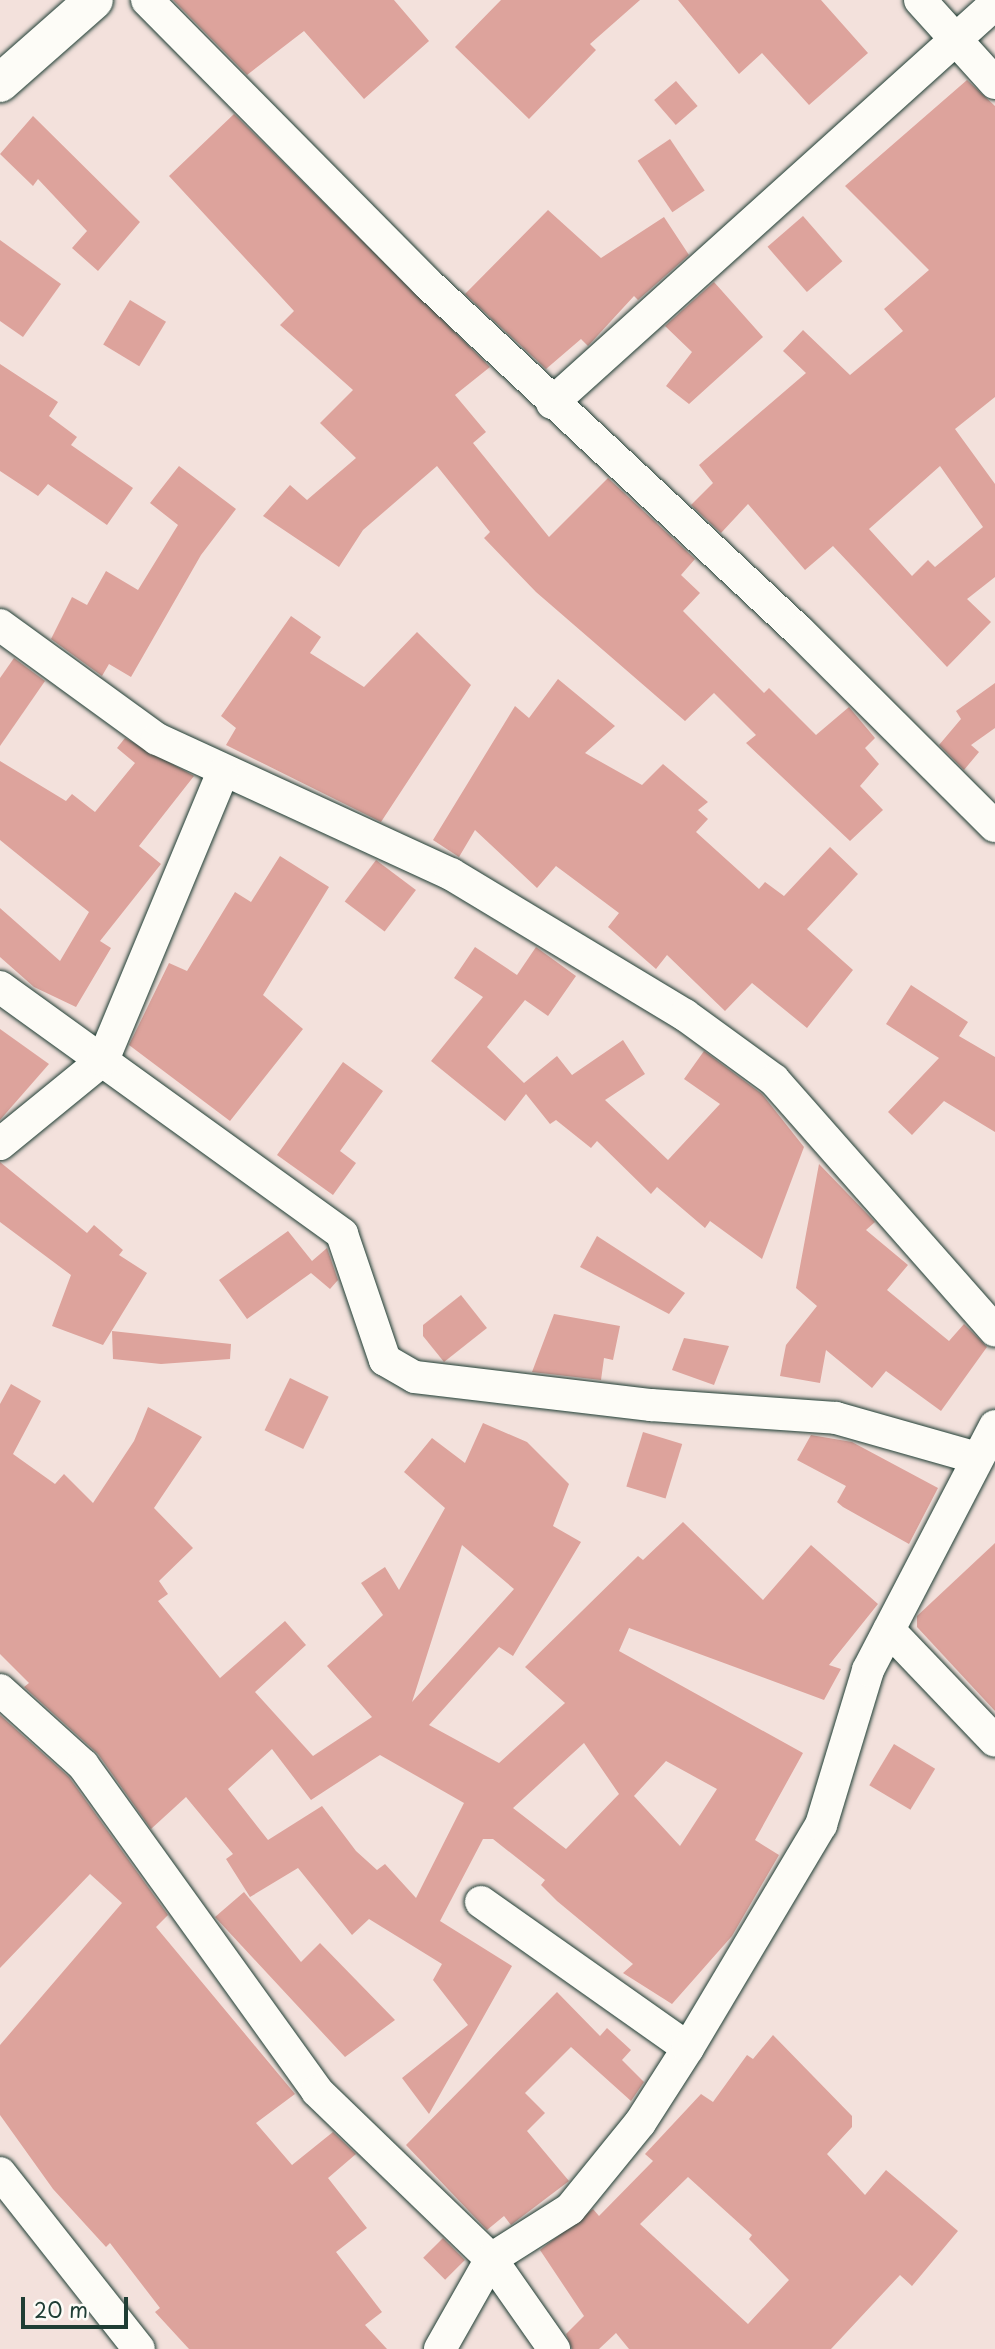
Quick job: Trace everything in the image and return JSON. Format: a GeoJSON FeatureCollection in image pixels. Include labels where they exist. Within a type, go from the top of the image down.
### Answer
{"type":"FeatureCollection","features":[{"type":"Feature","properties":{"kind":"main road"},"geometry":{"type":"LineString","coordinates":[[0,83],[94,0]]}},
{"type":"Feature","properties":{"kind":"street"},"geometry":{"type":"LineString","coordinates":[[147,0],[552,403],[800,632],[995,826]]}},
{"type":"Feature","properties":{"kind":"street"},"geometry":{"type":"LineString","coordinates":[[920,0],[995,83]]}},
{"type":"Feature","properties":{"kind":"street"},"geometry":{"type":"LineString","coordinates":[[552,403],[995,4]]}},
{"type":"Feature","properties":{"kind":"street"},"geometry":{"type":"LineString","coordinates":[[0,625],[157,738],[222,774],[451,874],[696,1023],[774,1080],[995,1331]]}},
{"type":"Feature","properties":{"kind":"street"},"geometry":{"type":"LineString","coordinates":[[0,1144],[103,1060],[222,774]]}},
{"type":"Feature","properties":{"kind":"street"},"geometry":{"type":"LineString","coordinates":[[0,987],[342,1234],[385,1360],[415,1377],[651,1405],[836,1418],[974,1457]]}},
{"type":"Feature","properties":{"kind":"street"},"geometry":{"type":"LineString","coordinates":[[440,2349],[491,2259],[570,2210],[640,2123],[688,2048],[821,1825],[868,1670],[974,1457],[995,1426]]}},
{"type":"Feature","properties":{"kind":"street"},"geometry":{"type":"LineString","coordinates":[[889,1630],[995,1741]]}},
{"type":"Feature","properties":{"kind":"street"},"geometry":{"type":"LineString","coordinates":[[0,1690],[83,1765],[317,2091],[491,2259],[554,2349]]}},
{"type":"Feature","properties":{"kind":"street"},"geometry":{"type":"LineString","coordinates":[[481,1902],[688,2048]]}},
{"type":"Feature","properties":{"kind":"street"},"geometry":{"type":"LineString","coordinates":[[0,2173],[139,2349]]}},
{"type":"Feature","properties":{"kind":"building"},"geometry":{"type":"Polygon","coordinates":[[[173,0],[394,0],[429,41],[364,99],[304,31],[247,75],[173,0]]]}},
{"type":"Feature","properties":{"kind":"building"},"geometry":{"type":"Polygon","coordinates":[[[501,0],[640,0],[590,44],[596,50],[529,119],[455,47],[501,0]]]}},
{"type":"Feature","properties":{"kind":"building"},"geometry":{"type":"Polygon","coordinates":[[[678,0],[821,0],[868,53],[809,105],[762,53],[739,74],[678,0]]]}},
{"type":"Feature","properties":{"kind":"building"},"geometry":{"type":"Polygon","coordinates":[[[967,80],[995,106],[995,397],[955,429],[995,484],[995,577],[967,599],[991,622],[947,667],[833,546],[805,570],[748,504],[721,533],[691,505],[713,483],[699,465],[806,373],[783,351],[803,330],[850,375],[903,331],[884,309],[929,270],[845,186],[967,80]],[[940,466],[869,529],[912,576],[928,560],[935,567],[983,527],[940,466]]]}},
{"type":"Feature","properties":{"kind":"building"},"geometry":{"type":"Polygon","coordinates":[[[676,81],[698,106],[676,125],[654,100],[676,81]]]}},
{"type":"Feature","properties":{"kind":"building"},"geometry":{"type":"Polygon","coordinates":[[[234,114],[490,367],[455,395],[486,432],[473,443],[549,537],[608,478],[695,559],[681,575],[700,593],[683,611],[764,693],[769,688],[816,735],[849,707],[875,738],[865,748],[879,764],[860,786],[883,810],[850,841],[746,743],[756,735],[714,693],[685,721],[536,592],[484,538],[490,532],[437,466],[363,530],[339,567],[263,516],[290,485],[307,500],[356,458],[320,423],[353,390],[280,325],[294,311],[169,176],[234,114]]]}},
{"type":"Feature","properties":{"kind":"building"},"geometry":{"type":"Polygon","coordinates":[[[33,116],[140,222],[98,271],[72,248],[87,231],[38,179],[33,186],[0,154],[33,116]]]}},
{"type":"Feature","properties":{"kind":"building"},"geometry":{"type":"Polygon","coordinates":[[[670,139],[705,190],[672,212],[638,161],[670,139]]]}},
{"type":"Feature","properties":{"kind":"building"},"geometry":{"type":"Polygon","coordinates":[[[548,210],[601,258],[664,217],[689,255],[638,300],[634,296],[588,346],[581,339],[546,369],[465,294],[548,210]]]}},
{"type":"Feature","properties":{"kind":"building"},"geometry":{"type":"Polygon","coordinates":[[[803,216],[842,261],[807,292],[768,247],[803,216]]]}},
{"type":"Feature","properties":{"kind":"building"},"geometry":{"type":"Polygon","coordinates":[[[0,240],[61,284],[23,337],[0,321],[0,240]]]}},
{"type":"Feature","properties":{"kind":"building"},"geometry":{"type":"Polygon","coordinates":[[[714,282],[763,337],[689,404],[666,386],[692,352],[665,326],[714,282]]]}},
{"type":"Feature","properties":{"kind":"building"},"geometry":{"type":"Polygon","coordinates":[[[130,300],[166,322],[139,366],[103,345],[130,300]]]}},
{"type":"Feature","properties":{"kind":"building"},"geometry":{"type":"Polygon","coordinates":[[[0,364],[58,402],[49,416],[77,437],[71,445],[133,488],[107,525],[48,484],[38,496],[0,471],[0,364]]]}},
{"type":"Feature","properties":{"kind":"building"},"geometry":{"type":"Polygon","coordinates":[[[179,466],[236,509],[201,555],[131,677],[109,664],[102,676],[51,639],[72,597],[87,605],[106,571],[138,590],[178,525],[150,503],[179,466]]]}},
{"type":"Feature","properties":{"kind":"building"},"geometry":{"type":"Polygon","coordinates":[[[291,616],[321,637],[310,653],[364,687],[417,632],[471,685],[381,822],[226,745],[236,728],[221,716],[291,616]]]}},
{"type":"Feature","properties":{"kind":"building"},"geometry":{"type":"Polygon","coordinates":[[[14,658],[45,681],[0,746],[0,678],[14,658]]]}},
{"type":"Feature","properties":{"kind":"building"},"geometry":{"type":"Polygon","coordinates":[[[558,679],[615,726],[585,753],[642,785],[663,764],[708,802],[698,810],[708,819],[696,832],[759,889],[765,882],[784,896],[830,847],[858,874],[807,929],[853,970],[807,1028],[752,983],[725,1011],[667,955],[656,969],[608,927],[619,913],[556,866],[537,888],[475,830],[459,857],[433,840],[515,706],[529,718],[558,679]]]}},
{"type":"Feature","properties":{"kind":"building"},"geometry":{"type":"Polygon","coordinates":[[[995,683],[995,728],[971,745],[979,752],[964,770],[939,745],[961,719],[956,711],[995,683]]]}},
{"type":"Feature","properties":{"kind":"building"},"geometry":{"type":"Polygon","coordinates":[[[125,738],[194,776],[139,846],[161,864],[100,941],[111,948],[76,1007],[34,987],[0,957],[0,908],[60,961],[89,912],[0,840],[0,761],[66,801],[72,794],[95,812],[135,763],[117,748],[125,738]]]}},
{"type":"Feature","properties":{"kind":"building"},"geometry":{"type":"Polygon","coordinates":[[[280,856],[329,887],[263,995],[303,1029],[230,1121],[129,1045],[169,963],[187,971],[235,892],[251,902],[280,856]]]}},
{"type":"Feature","properties":{"kind":"building"},"geometry":{"type":"Polygon","coordinates":[[[376,860],[416,890],[385,932],[345,902],[376,860]]]}},
{"type":"Feature","properties":{"kind":"building"},"geometry":{"type":"Polygon","coordinates":[[[475,947],[517,975],[536,947],[576,976],[548,1016],[525,1000],[487,1047],[524,1083],[557,1056],[572,1075],[623,1040],[645,1074],[605,1100],[668,1160],[720,1104],[684,1079],[704,1051],[762,1094],[804,1147],[762,1259],[710,1221],[705,1228],[657,1187],[651,1194],[597,1141],[591,1148],[556,1120],[550,1124],[526,1094],[505,1121],[431,1061],[483,997],[454,978],[475,947]]]}},
{"type":"Feature","properties":{"kind":"building"},"geometry":{"type":"Polygon","coordinates":[[[911,985],[968,1022],[959,1036],[995,1057],[995,1132],[944,1101],[912,1135],[888,1112],[939,1058],[886,1024],[911,985]]]}},
{"type":"Feature","properties":{"kind":"building"},"geometry":{"type":"Polygon","coordinates":[[[0,1029],[49,1064],[0,1120],[0,1029]]]}},
{"type":"Feature","properties":{"kind":"building"},"geometry":{"type":"Polygon","coordinates":[[[343,1062],[383,1091],[340,1151],[356,1163],[333,1195],[277,1155],[343,1062]]]}},
{"type":"Feature","properties":{"kind":"building"},"geometry":{"type":"Polygon","coordinates":[[[0,1162],[87,1233],[94,1225],[123,1250],[119,1255],[147,1273],[103,1345],[52,1326],[71,1275],[0,1222],[0,1162]]]}},
{"type":"Feature","properties":{"kind":"building"},"geometry":{"type":"Polygon","coordinates":[[[819,1164],[875,1222],[866,1230],[908,1265],[887,1290],[949,1341],[964,1324],[987,1347],[941,1411],[886,1371],[872,1388],[826,1350],[820,1383],[780,1376],[786,1345],[817,1306],[796,1288],[819,1164]]]}},
{"type":"Feature","properties":{"kind":"building"},"geometry":{"type":"Polygon","coordinates":[[[288,1231],[312,1261],[327,1248],[338,1280],[330,1289],[311,1273],[247,1319],[219,1280],[288,1231]]]}},
{"type":"Feature","properties":{"kind":"building"},"geometry":{"type":"Polygon","coordinates":[[[597,1236],[685,1293],[669,1314],[580,1267],[597,1236]]]}},
{"type":"Feature","properties":{"kind":"building"},"geometry":{"type":"Polygon","coordinates":[[[461,1295],[487,1328],[444,1362],[423,1336],[423,1325],[461,1295]]]}},
{"type":"Feature","properties":{"kind":"building"},"geometry":{"type":"Polygon","coordinates":[[[554,1314],[620,1326],[613,1360],[604,1358],[601,1380],[532,1372],[554,1314]]]}},
{"type":"Feature","properties":{"kind":"building"},"geometry":{"type":"Polygon","coordinates":[[[112,1331],[231,1344],[230,1359],[161,1364],[113,1359],[112,1331]]]}},
{"type":"Feature","properties":{"kind":"building"},"geometry":{"type":"Polygon","coordinates":[[[684,1338],[729,1346],[714,1385],[672,1370],[684,1338]]]}},
{"type":"Feature","properties":{"kind":"building"},"geometry":{"type":"Polygon","coordinates":[[[290,1378],[329,1397],[303,1449],[265,1430],[290,1378]]]}},
{"type":"Feature","properties":{"kind":"building"},"geometry":{"type":"Polygon","coordinates":[[[11,1384],[41,1401],[13,1454],[55,1484],[64,1474],[93,1503],[134,1441],[148,1407],[202,1437],[154,1508],[193,1548],[159,1581],[168,1594],[158,1601],[220,1678],[285,1621],[306,1645],[255,1692],[313,1756],[372,1717],[327,1666],[383,1615],[361,1583],[385,1567],[399,1590],[445,1508],[404,1472],[432,1438],[465,1463],[483,1423],[527,1442],[569,1484],[553,1526],[581,1542],[513,1656],[499,1647],[429,1725],[499,1763],[565,1703],[525,1667],[638,1556],[643,1560],[683,1522],[763,1600],[811,1545],[878,1604],[829,1665],[841,1669],[824,1700],[629,1628],[619,1651],[803,1753],[755,1840],[779,1855],[732,1936],[672,2004],[623,1973],[633,1964],[557,1901],[541,1885],[545,1880],[493,1839],[483,1839],[440,1921],[512,1966],[429,2114],[402,2078],[468,2025],[433,1980],[442,1964],[369,1919],[352,1935],[298,1868],[250,1897],[226,1859],[233,1854],[186,1797],[151,1829],[98,1754],[24,1687],[29,1683],[0,1654],[0,1404],[11,1384]],[[462,1545],[412,1702],[514,1589],[462,1545]],[[584,1743],[513,1808],[566,1849],[619,1794],[584,1743]],[[272,1749],[228,1789],[268,1840],[322,1806],[356,1851],[377,1870],[385,1864],[416,1898],[464,1803],[380,1755],[311,1800],[272,1749]],[[666,1761],[634,1796],[680,1846],[717,1789],[666,1761]]]}},
{"type":"Feature","properties":{"kind":"building"},"geometry":{"type":"Polygon","coordinates":[[[643,1432],[682,1444],[666,1498],[626,1487],[643,1432]]]}},
{"type":"Feature","properties":{"kind":"building"},"geometry":{"type":"Polygon","coordinates":[[[811,1435],[852,1442],[938,1488],[909,1544],[843,1507],[837,1502],[846,1486],[797,1460],[811,1435]]]}},
{"type":"Feature","properties":{"kind":"building"},"geometry":{"type":"Polygon","coordinates":[[[995,1543],[995,1711],[917,1627],[917,1616],[995,1543]]]}},
{"type":"Feature","properties":{"kind":"building"},"geometry":{"type":"Polygon","coordinates":[[[0,1715],[69,1777],[168,1915],[156,1927],[295,2094],[256,2123],[292,2165],[333,2132],[356,2154],[328,2178],[367,2228],[336,2252],[382,2312],[365,2325],[387,2349],[189,2349],[155,2312],[160,2308],[110,2243],[106,2247],[53,2189],[0,2115],[0,2045],[122,1903],[90,1874],[0,1968],[0,1715]]]}},
{"type":"Feature","properties":{"kind":"building"},"geometry":{"type":"Polygon","coordinates":[[[894,1744],[935,1769],[910,1810],[869,1785],[894,1744]]]}},
{"type":"Feature","properties":{"kind":"building"},"geometry":{"type":"Polygon","coordinates":[[[244,1892],[301,1962],[320,1943],[395,2020],[345,2057],[215,1917],[244,1892]]]}},
{"type":"Feature","properties":{"kind":"building"},"geometry":{"type":"Polygon","coordinates":[[[557,1992],[600,2036],[607,2028],[631,2050],[622,2060],[644,2082],[631,2101],[571,2047],[525,2093],[545,2113],[527,2131],[569,2181],[511,2225],[504,2216],[487,2230],[406,2145],[557,1992]]]}},
{"type":"Feature","properties":{"kind":"building"},"geometry":{"type":"Polygon","coordinates":[[[773,2035],[852,2116],[852,2127],[827,2154],[865,2195],[886,2170],[958,2231],[912,2286],[900,2275],[831,2349],[629,2349],[616,2333],[599,2349],[572,2349],[566,2334],[584,2316],[540,2250],[593,2209],[599,2216],[653,2161],[645,2154],[701,2094],[713,2102],[747,2055],[753,2059],[773,2035]],[[688,2177],[640,2224],[748,2324],[789,2280],[749,2239],[752,2235],[688,2177]]]}},
{"type":"Feature","properties":{"kind":"building"},"geometry":{"type":"Polygon","coordinates":[[[443,2238],[465,2260],[445,2280],[423,2258],[443,2238]]]}}]}
